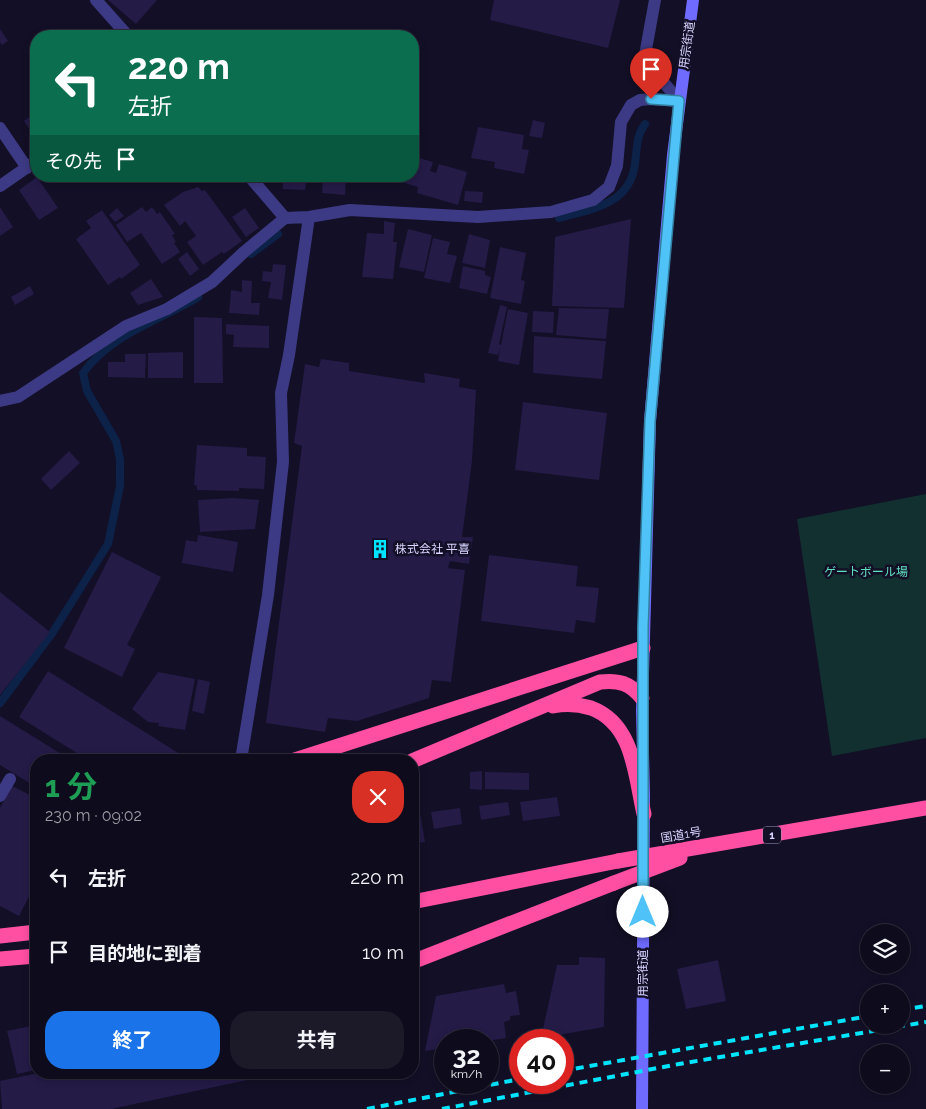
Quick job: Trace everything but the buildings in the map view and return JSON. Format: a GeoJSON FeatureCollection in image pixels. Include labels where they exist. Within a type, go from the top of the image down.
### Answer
{"type":"FeatureCollection","features":[{"type":"Feature","properties":{"kind":"highway"},"geometry":{"type":"LineString","coordinates":[[314,754],[643,648]]}},
{"type":"Feature","properties":{"kind":"highway"},"geometry":{"type":"LineString","coordinates":[[419,757],[600,682],[615,680],[625,683],[635,689],[642,698]]}},
{"type":"Feature","properties":{"kind":"highway"},"geometry":{"type":"LineString","coordinates":[[522,714],[561,704],[577,704],[605,714],[615,723],[628,744],[644,814]]}},
{"type":"Feature","properties":{"kind":"highway","name":"国道1号"},"geometry":{"type":"LineString","coordinates":[[419,901],[618,861],[926,808]]}},
{"type":"Feature","properties":{"kind":"highway"},"geometry":{"type":"LineString","coordinates":[[419,959],[722,843]]}},
{"type":"Feature","properties":{"kind":"highway"},"geometry":{"type":"LineString","coordinates":[[0,936],[30,933]]}},
{"type":"Feature","properties":{"kind":"highway"},"geometry":{"type":"LineString","coordinates":[[0,959],[30,956]]}},
{"type":"Feature","properties":{"kind":"street"},"geometry":{"type":"LineString","coordinates":[[96,0],[123,30]]}},
{"type":"Feature","properties":{"kind":"street"},"geometry":{"type":"LineString","coordinates":[[655,0],[643,66],[656,73],[679,101]]}},
{"type":"Feature","properties":{"kind":"street","name":"用宗街道"},"geometry":{"type":"LineString","coordinates":[[642,1109],[644,814],[642,698],[650,421],[679,101],[693,0]]}},
{"type":"Feature","properties":{"kind":"street"},"geometry":{"type":"LineString","coordinates":[[0,401],[18,397],[126,326],[167,309],[212,282],[285,218],[309,217],[350,210],[478,217],[551,212],[593,200],[609,187],[612,180],[617,166],[621,122],[631,104],[640,100],[651,99],[679,101]]}},
{"type":"Feature","properties":{"kind":"street"},"geometry":{"type":"LineString","coordinates":[[0,128],[30,162]]}},
{"type":"Feature","properties":{"kind":"street"},"geometry":{"type":"LineString","coordinates":[[0,186],[30,165]]}},
{"type":"Feature","properties":{"kind":"street"},"geometry":{"type":"LineString","coordinates":[[254,182],[285,218]]}},
{"type":"Feature","properties":{"kind":"street"},"geometry":{"type":"LineString","coordinates":[[242,754],[268,595],[283,462],[281,392],[289,355],[309,217]]}},
{"type":"Feature","properties":{"kind":"street"},"geometry":{"type":"LineString","coordinates":[[0,796],[10,779]]}},
{"type":"Feature","properties":{"kind":"green space","name":"ゲートボール場"},"geometry":{"type":"Polygon","coordinates":[[[926,494],[926,738],[832,756],[797,519],[926,494]]]}},
{"type":"Feature","properties":{"kind":"waterway"},"geometry":{"type":"LineString","coordinates":[[559,218],[596,208],[617,197],[626,188],[632,178],[638,138],[645,124]]}},
{"type":"Feature","properties":{"kind":"waterway"},"geometry":{"type":"LineString","coordinates":[[251,254],[278,234]]}},
{"type":"Feature","properties":{"kind":"waterway"},"geometry":{"type":"LineString","coordinates":[[0,703],[53,632],[108,544],[120,486],[120,459],[116,441],[87,391],[83,373],[107,348],[121,338],[198,297]]}},
{"type":"Feature","properties":{"kind":"railway"},"geometry":{"type":"LineString","coordinates":[[910,1009],[926,1006]]}},
{"type":"Feature","properties":{"kind":"railway"},"geometry":{"type":"LineString","coordinates":[[574,1069],[860,1018]]}},
{"type":"Feature","properties":{"kind":"railway"},"geometry":{"type":"LineString","coordinates":[[442,1109],[679,1064],[926,1022]]}},
{"type":"Feature","properties":{"kind":"railway"},"geometry":{"type":"LineString","coordinates":[[367,1109],[509,1081]]}},
{"type":"Feature","properties":{"kind":"place","name":"株式会社 平喜"},"geometry":{"type":"Point","coordinates":[380,549]}},
{"type":"Feature","properties":{"kind":"route"},"geometry":{"type":"LineString","coordinates":[[643,912],[643,627],[650,421],[679,101],[651,99]]}}]}
